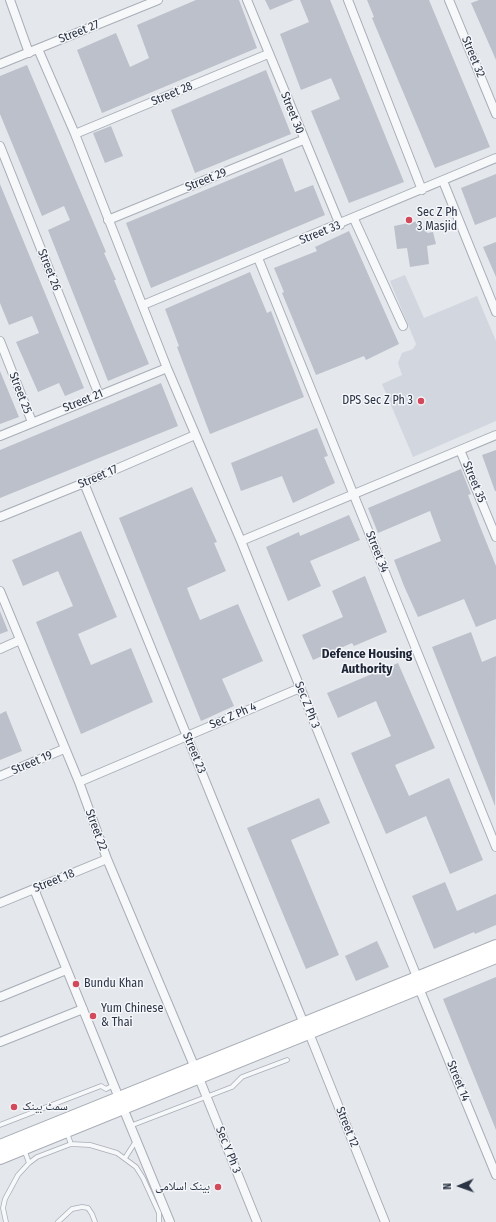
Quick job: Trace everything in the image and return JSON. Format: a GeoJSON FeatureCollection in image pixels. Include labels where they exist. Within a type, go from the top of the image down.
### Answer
{"type":"FeatureCollection","features":[{"type":"Feature","properties":{"kind":"main road"},"geometry":{"type":"LineString","coordinates":[[418,983],[496,946]]}},
{"type":"Feature","properties":{"kind":"main road"},"geometry":{"type":"LineString","coordinates":[[0,1146],[121,1103],[418,983],[496,957]]}},
{"type":"Feature","properties":{"kind":"main road"},"geometry":{"type":"LineString","coordinates":[[0,1158],[66,1131],[121,1103]]}},
{"type":"Feature","properties":{"kind":"street"},"geometry":{"type":"LineString","coordinates":[[10,0],[29,53]]}},
{"type":"Feature","properties":{"kind":"street","name":"Street 27"},"geometry":{"type":"LineString","coordinates":[[0,64],[158,0]]}},
{"type":"Feature","properties":{"kind":"street","name":"Street 30"},"geometry":{"type":"LineString","coordinates":[[247,0],[303,140],[340,224]]}},
{"type":"Feature","properties":{"kind":"street"},"geometry":{"type":"LineString","coordinates":[[348,0],[422,190]]}},
{"type":"Feature","properties":{"kind":"street","name":"Street 32"},"geometry":{"type":"LineString","coordinates":[[449,0],[496,114]]}},
{"type":"Feature","properties":{"kind":"street","name":"Sec Z Ph 3"},"geometry":{"type":"LineString","coordinates":[[38,49],[75,134],[167,368],[241,541],[418,983]]}},
{"type":"Feature","properties":{"kind":"street","name":"Street 28"},"geometry":{"type":"LineString","coordinates":[[75,134],[268,54]]}},
{"type":"Feature","properties":{"kind":"street","name":"Street 29"},"geometry":{"type":"LineString","coordinates":[[108,220],[303,140]]}},
{"type":"Feature","properties":{"kind":"street","name":"Street 26"},"geometry":{"type":"LineString","coordinates":[[0,146],[99,395]]}},
{"type":"Feature","properties":{"kind":"street","name":"Street 33"},"geometry":{"type":"LineString","coordinates":[[143,305],[354,219],[496,158]]}},
{"type":"Feature","properties":{"kind":"street"},"geometry":{"type":"LineString","coordinates":[[442,181],[496,312]]}},
{"type":"Feature","properties":{"kind":"street"},"geometry":{"type":"LineString","coordinates":[[354,219],[402,326]]}},
{"type":"Feature","properties":{"kind":"street","name":"Street 34"},"geometry":{"type":"LineString","coordinates":[[258,258],[496,847]]}},
{"type":"Feature","properties":{"kind":"street","name":"Street 25"},"geometry":{"type":"LineString","coordinates":[[0,341],[32,422]]}},
{"type":"Feature","properties":{"kind":"street","name":"Street 21"},"geometry":{"type":"LineString","coordinates":[[0,436],[167,368]]}},
{"type":"Feature","properties":{"kind":"street","name":"Street 17"},"geometry":{"type":"LineString","coordinates":[[0,517],[84,484],[195,434]]}},
{"type":"Feature","properties":{"kind":"street"},"geometry":{"type":"LineString","coordinates":[[241,541],[496,435]]}},
{"type":"Feature","properties":{"kind":"street","name":"Street 35"},"geometry":{"type":"LineString","coordinates":[[460,450],[496,537]]}},
{"type":"Feature","properties":{"kind":"street","name":"Street 23"},"geometry":{"type":"LineString","coordinates":[[84,484],[306,1028]]}},
{"type":"Feature","properties":{"kind":"street","name":"Street 22"},"geometry":{"type":"LineString","coordinates":[[0,591],[64,749],[79,782],[107,860],[197,1073]]}},
{"type":"Feature","properties":{"kind":"street"},"geometry":{"type":"LineString","coordinates":[[0,649],[20,640]]}},
{"type":"Feature","properties":{"kind":"street","name":"Sec Z Ph 4"},"geometry":{"type":"LineString","coordinates":[[79,782],[300,688]]}},
{"type":"Feature","properties":{"kind":"street","name":"Street 19"},"geometry":{"type":"LineString","coordinates":[[0,776],[64,749]]}},
{"type":"Feature","properties":{"kind":"street","name":"Street 18"},"geometry":{"type":"LineString","coordinates":[[0,903],[107,860]]}},
{"type":"Feature","properties":{"kind":"street"},"geometry":{"type":"LineString","coordinates":[[34,889],[170,1222]]}},
{"type":"Feature","properties":{"kind":"street"},"geometry":{"type":"LineString","coordinates":[[0,997],[66,970]]}},
{"type":"Feature","properties":{"kind":"street","name":"Street 14"},"geometry":{"type":"LineString","coordinates":[[418,983],[496,1175]]}},
{"type":"Feature","properties":{"kind":"street"},"geometry":{"type":"LineString","coordinates":[[0,1042],[83,1009]]}},
{"type":"Feature","properties":{"kind":"street","name":"Street 12"},"geometry":{"type":"LineString","coordinates":[[306,1028],[385,1222]]}},
{"type":"Feature","properties":{"kind":"street","name":"Sec Y Ph 3"},"geometry":{"type":"LineString","coordinates":[[197,1073],[257,1222]]}},
{"type":"Feature","properties":{"kind":"lane"},"geometry":{"type":"LineString","coordinates":[[130,1126],[232,1087],[242,1077],[287,1060]]}},
{"type":"Feature","properties":{"kind":"lane"},"geometry":{"type":"LineString","coordinates":[[0,1125],[101,1086],[106,1088],[114,1086]]}},
{"type":"Feature","properties":{"kind":"lane"},"geometry":{"type":"LineString","coordinates":[[66,1131],[72,1144]]}},
{"type":"Feature","properties":{"kind":"lane"},"geometry":{"type":"LineString","coordinates":[[125,1158],[137,1141]]}},
{"type":"Feature","properties":{"kind":"lane"},"geometry":{"type":"LineString","coordinates":[[6,1222],[3,1208],[5,1199],[18,1175],[37,1157],[72,1144],[90,1145],[118,1153],[136,1167],[144,1178],[159,1213],[159,1222]]}},
{"type":"Feature","properties":{"kind":"lane"},"geometry":{"type":"LineString","coordinates":[[24,1148],[29,1163]]}},
{"type":"Feature","properties":{"kind":"lane"},"geometry":{"type":"LineString","coordinates":[[58,1222],[72,1209],[82,1207],[88,1208],[95,1222]]}},
{"type":"Feature","properties":{"kind":"shaded area"},"geometry":{"type":"Polygon","coordinates":[[[405,275],[424,318],[477,296],[496,341],[496,421],[413,457],[382,384],[402,375],[398,363],[402,353],[413,349],[416,344],[390,281],[405,275]]]}},
{"type":"Feature","properties":{"kind":"building"},"geometry":{"type":"Polygon","coordinates":[[[196,0],[239,0],[257,48],[102,113],[77,50],[116,33],[130,67],[149,58],[137,25],[196,0]]]}},
{"type":"Feature","properties":{"kind":"building"},"geometry":{"type":"Polygon","coordinates":[[[265,0],[294,0],[270,10],[265,0]]]}},
{"type":"Feature","properties":{"kind":"building"},"geometry":{"type":"Polygon","coordinates":[[[300,0],[330,0],[404,182],[349,203],[311,111],[340,99],[331,78],[301,90],[280,34],[309,22],[300,0]]]}},
{"type":"Feature","properties":{"kind":"building"},"geometry":{"type":"Polygon","coordinates":[[[367,0],[429,0],[490,147],[435,168],[372,18],[374,17],[367,0]]]}},
{"type":"Feature","properties":{"kind":"building"},"geometry":{"type":"Polygon","coordinates":[[[479,0],[496,0],[496,60],[471,3],[479,0]]]}},
{"type":"Feature","properties":{"kind":"building"},"geometry":{"type":"Polygon","coordinates":[[[27,65],[106,252],[104,253],[116,280],[114,280],[149,364],[108,381],[48,230],[70,220],[64,206],[42,216],[0,114],[0,76],[27,65]]]}},
{"type":"Feature","properties":{"kind":"building"},"geometry":{"type":"Polygon","coordinates":[[[266,70],[291,134],[195,173],[171,110],[266,70]]]}},
{"type":"Feature","properties":{"kind":"building"},"geometry":{"type":"Polygon","coordinates":[[[111,126],[123,156],[105,163],[93,133],[111,126]]]}},
{"type":"Feature","properties":{"kind":"building"},"geometry":{"type":"Polygon","coordinates":[[[282,158],[295,192],[313,185],[325,215],[151,288],[126,223],[282,158]]]}},
{"type":"Feature","properties":{"kind":"building"},"geometry":{"type":"Polygon","coordinates":[[[496,174],[496,217],[475,225],[461,188],[496,174]]]}},
{"type":"Feature","properties":{"kind":"building"},"geometry":{"type":"Polygon","coordinates":[[[0,184],[84,388],[65,396],[59,383],[38,392],[16,342],[39,333],[32,316],[9,325],[0,303],[0,184]]]}},
{"type":"Feature","properties":{"kind":"building"},"geometry":{"type":"Polygon","coordinates":[[[419,221],[422,229],[426,228],[427,233],[433,232],[436,244],[427,246],[429,264],[410,267],[407,248],[397,249],[394,226],[419,221]]]}},
{"type":"Feature","properties":{"kind":"building"},"geometry":{"type":"Polygon","coordinates":[[[349,231],[399,344],[366,360],[364,356],[316,375],[282,293],[284,292],[274,268],[317,251],[315,247],[349,231]]]}},
{"type":"Feature","properties":{"kind":"building"},"geometry":{"type":"Polygon","coordinates":[[[496,242],[496,277],[483,247],[496,242]]]}},
{"type":"Feature","properties":{"kind":"building"},"geometry":{"type":"Polygon","coordinates":[[[250,272],[267,313],[271,311],[304,397],[210,434],[177,347],[179,346],[165,309],[250,272]]]}},
{"type":"Feature","properties":{"kind":"building"},"geometry":{"type":"Polygon","coordinates":[[[0,371],[19,417],[0,424],[0,371]]]}},
{"type":"Feature","properties":{"kind":"building"},"geometry":{"type":"Polygon","coordinates":[[[161,383],[178,426],[0,498],[0,450],[161,383]]]}},
{"type":"Feature","properties":{"kind":"building"},"geometry":{"type":"Polygon","coordinates":[[[317,428],[328,456],[324,457],[335,483],[293,503],[282,476],[241,491],[231,463],[317,428]]]}},
{"type":"Feature","properties":{"kind":"building"},"geometry":{"type":"Polygon","coordinates":[[[496,450],[496,491],[495,491],[482,455],[496,450]]]}},
{"type":"Feature","properties":{"kind":"building"},"geometry":{"type":"Polygon","coordinates":[[[461,469],[471,494],[468,495],[496,566],[496,619],[476,627],[464,599],[418,617],[404,586],[394,560],[441,541],[430,511],[378,533],[368,508],[461,469]]]}},
{"type":"Feature","properties":{"kind":"building"},"geometry":{"type":"Polygon","coordinates":[[[192,487],[217,542],[214,543],[226,571],[187,588],[190,596],[200,620],[238,604],[263,661],[222,679],[234,706],[201,721],[119,518],[192,487]]]}},
{"type":"Feature","properties":{"kind":"building"},"geometry":{"type":"Polygon","coordinates":[[[349,515],[360,540],[310,561],[321,586],[288,601],[266,547],[299,532],[300,536],[349,515]]]}},
{"type":"Feature","properties":{"kind":"building"},"geometry":{"type":"Polygon","coordinates":[[[81,531],[117,617],[78,634],[91,665],[131,648],[153,702],[81,734],[36,622],[73,606],[58,571],[23,586],[12,560],[81,531]]]}},
{"type":"Feature","properties":{"kind":"building"},"geometry":{"type":"Polygon","coordinates":[[[365,576],[387,632],[354,646],[352,643],[313,660],[302,635],[343,617],[332,591],[365,576]]]}},
{"type":"Feature","properties":{"kind":"building"},"geometry":{"type":"Polygon","coordinates":[[[0,611],[8,631],[0,634],[0,611]]]}},
{"type":"Feature","properties":{"kind":"building"},"geometry":{"type":"Polygon","coordinates":[[[471,632],[482,662],[496,656],[495,806],[432,647],[471,632]]]}},
{"type":"Feature","properties":{"kind":"building"},"geometry":{"type":"Polygon","coordinates":[[[398,663],[435,748],[395,765],[409,796],[449,778],[483,860],[450,874],[426,816],[386,834],[351,753],[391,736],[376,701],[338,718],[327,693],[398,663]]]}},
{"type":"Feature","properties":{"kind":"building"},"geometry":{"type":"Polygon","coordinates":[[[6,711],[22,751],[0,760],[0,714],[6,711]]]}},
{"type":"Feature","properties":{"kind":"building"},"geometry":{"type":"Polygon","coordinates":[[[319,798],[330,823],[291,840],[339,955],[306,969],[247,828],[319,798]]]}},
{"type":"Feature","properties":{"kind":"building"},"geometry":{"type":"Polygon","coordinates":[[[445,882],[457,911],[496,894],[496,925],[475,934],[474,932],[434,949],[412,896],[445,882]]]}},
{"type":"Feature","properties":{"kind":"building"},"geometry":{"type":"Polygon","coordinates":[[[377,941],[389,967],[356,981],[345,956],[377,941]]]}},
{"type":"Feature","properties":{"kind":"building"},"geometry":{"type":"Polygon","coordinates":[[[496,977],[496,1130],[443,999],[496,977]]]}},
{"type":"Feature","properties":{"kind":"place","name":"Sec Z Ph 3 Masjid"},"geometry":{"type":"Point","coordinates":[409,220]}},
{"type":"Feature","properties":{"kind":"place","name":"DPS Sec Z Ph 3"},"geometry":{"type":"Point","coordinates":[421,401]}},
{"type":"Feature","properties":{"kind":"place","name":"Bundu Khan"},"geometry":{"type":"Point","coordinates":[76,984]}},
{"type":"Feature","properties":{"kind":"place","name":"Yum Chinese & Thai"},"geometry":{"type":"Point","coordinates":[93,1016]}},
{"type":"Feature","properties":{"kind":"place","name":"سمٹ بینک"},"geometry":{"type":"Point","coordinates":[14,1107]}},
{"type":"Feature","properties":{"kind":"place","name":"بینک اسلامی"},"geometry":{"type":"Point","coordinates":[218,1187]}},
{"type":"Feature","properties":{"kind":"district","name":"Defence Housing Authority"},"geometry":{"type":"Point","coordinates":[367,662]}}]}
